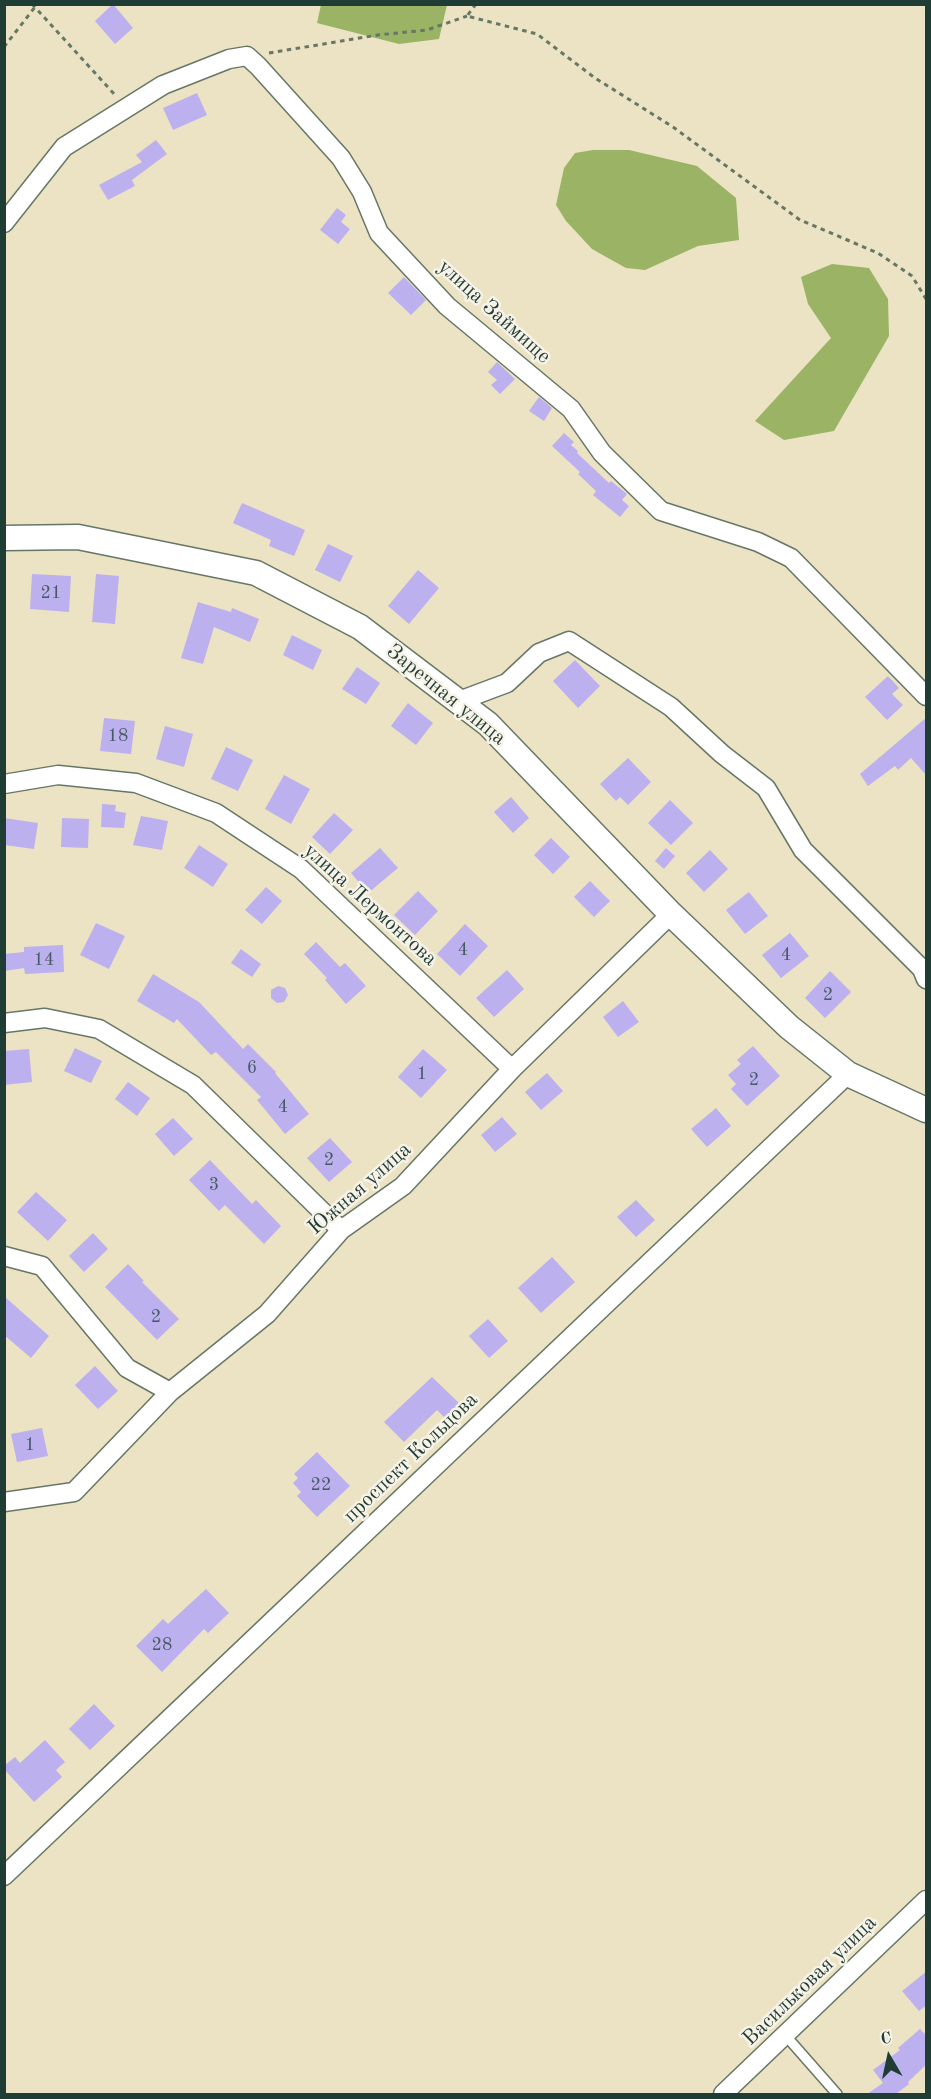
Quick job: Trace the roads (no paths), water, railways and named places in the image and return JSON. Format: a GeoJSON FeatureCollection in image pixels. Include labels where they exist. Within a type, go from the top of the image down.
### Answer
{"type":"FeatureCollection","features":[{"type":"Feature","properties":{"kind":"street","name":"улица Займище"},"geometry":{"type":"LineString","coordinates":[[4,223],[64,147],[163,85],[229,59],[247,56],[341,158],[362,192],[379,233],[447,306],[571,409],[602,453],[660,511],[758,542],[791,558],[927,696]]}},
{"type":"Feature","properties":{"kind":"street","name":"Заречная улица"},"geometry":{"type":"LineString","coordinates":[[4,538],[78,537],[256,573],[360,627],[488,724],[671,914],[789,1026],[848,1074],[927,1110]]}},
{"type":"Feature","properties":{"kind":"street"},"geometry":{"type":"LineString","coordinates":[[459,701],[507,683],[539,652],[569,641],[671,707],[722,754],[766,788],[803,850],[922,969],[927,979]]}},
{"type":"Feature","properties":{"kind":"street","name":"улица Лермонтова"},"geometry":{"type":"LineString","coordinates":[[4,784],[58,775],[136,783],[216,813],[301,869],[512,1069]]}},
{"type":"Feature","properties":{"kind":"street","name":"Южная улица"},"geometry":{"type":"LineString","coordinates":[[4,1502],[74,1492],[170,1392],[267,1314],[341,1230],[403,1186],[512,1069],[671,914]]}},
{"type":"Feature","properties":{"kind":"street"},"geometry":{"type":"LineString","coordinates":[[4,1023],[45,1018],[99,1029],[193,1084],[341,1230]]}},
{"type":"Feature","properties":{"kind":"street","name":"проспект Кольцова"},"geometry":{"type":"LineString","coordinates":[[4,1876],[848,1074]]}},
{"type":"Feature","properties":{"kind":"street"},"geometry":{"type":"LineString","coordinates":[[4,1256],[42,1266],[126,1368],[170,1392]]}},
{"type":"Feature","properties":{"kind":"street","name":"Васильковая улица"},"geometry":{"type":"LineString","coordinates":[[723,2094],[927,1900]]}},
{"type":"Feature","properties":{"kind":"lane"},"geometry":{"type":"LineString","coordinates":[[786,2036],[837,2094]]}}]}
